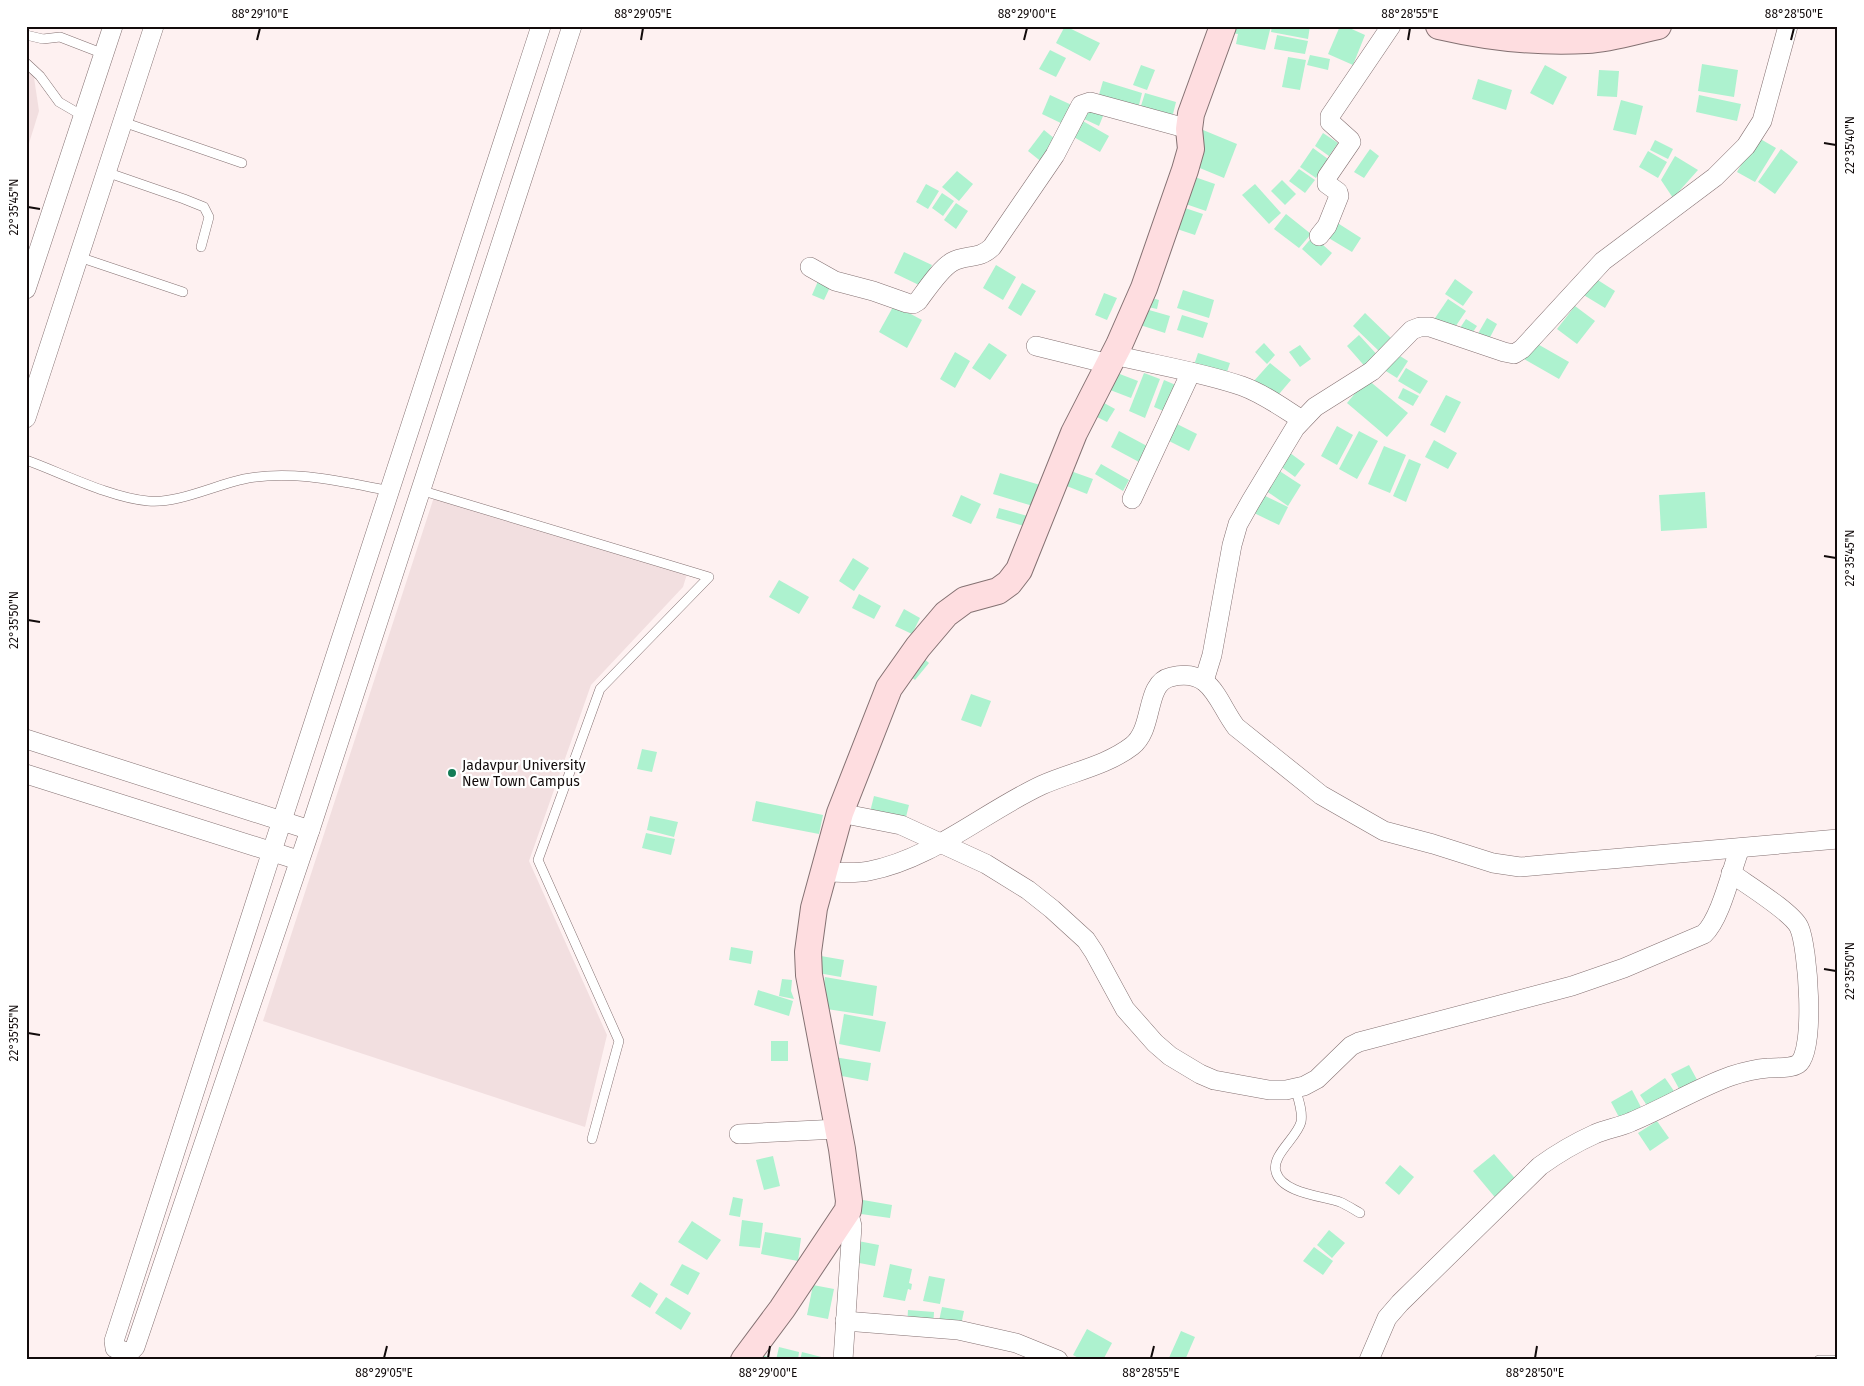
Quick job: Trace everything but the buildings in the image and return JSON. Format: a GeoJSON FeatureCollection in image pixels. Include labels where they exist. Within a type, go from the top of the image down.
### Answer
{"type":"FeatureCollection","features":[{"type":"Feature","properties":{"kind":"street"},"geometry":{"type":"LineString","coordinates":[[26,289],[31,261],[84,116],[113,26]]}},
{"type":"Feature","properties":{"kind":"street"},"geometry":{"type":"LineString","coordinates":[[26,418],[154,26]]}},
{"type":"Feature","properties":{"kind":"street"},"geometry":{"type":"LineString","coordinates":[[541,26],[114,1341],[113,1345],[115,1348],[129,1353],[135,1347],[298,860],[310,830],[572,26]]}},
{"type":"Feature","properties":{"kind":"street"},"geometry":{"type":"LineString","coordinates":[[843,1360],[852,1226],[848,1210],[842,1149],[809,975],[808,952],[812,917],[840,813],[889,688],[918,647],[946,614],[965,600],[998,591],[1009,583],[1019,570],[1074,433],[1112,360],[1144,288],[1186,170],[1191,149],[1189,129],[1195,100],[1223,26]]}},
{"type":"Feature","properties":{"kind":"street"},"geometry":{"type":"LineString","coordinates":[[1319,236],[1327,226],[1339,196],[1338,192],[1328,184],[1327,177],[1351,142],[1330,122],[1330,116],[1391,26]]}},
{"type":"Feature","properties":{"kind":"street"},"geometry":{"type":"LineString","coordinates":[[1439,26],[1486,36],[1588,40],[1658,26]]}},
{"type":"Feature","properties":{"kind":"street"},"geometry":{"type":"LineString","coordinates":[[1204,681],[1212,655],[1232,545],[1238,524],[1295,428],[1302,420],[1315,407],[1372,371],[1412,330],[1420,327],[1430,327],[1504,352],[1514,354],[1522,348],[1603,261],[1715,177],[1746,146],[1762,121],[1788,26]]}},
{"type":"Feature","properties":{"kind":"street"},"geometry":{"type":"LineString","coordinates":[[810,267],[835,281],[914,304],[953,261],[979,256],[992,247],[1040,179],[1081,105],[1090,102],[1189,129]]}},
{"type":"Feature","properties":{"kind":"street"},"geometry":{"type":"LineString","coordinates":[[1036,346],[1191,372],[1242,386],[1271,400],[1302,420]]}},
{"type":"Feature","properties":{"kind":"street"},"geometry":{"type":"LineString","coordinates":[[1132,499],[1191,372]]}},
{"type":"Feature","properties":{"kind":"street"},"geometry":{"type":"LineString","coordinates":[[824,872],[869,872],[909,859],[941,843],[990,812],[1034,790],[1118,755],[1133,745],[1144,732],[1155,688],[1160,682],[1169,677],[1184,676],[1195,677],[1204,681],[1213,689],[1227,716],[1236,727],[1321,795],[1384,831],[1493,863],[1520,868],[1838,839]]}},
{"type":"Feature","properties":{"kind":"street"},"geometry":{"type":"LineString","coordinates":[[26,739],[310,830]]}},
{"type":"Feature","properties":{"kind":"street"},"geometry":{"type":"LineString","coordinates":[[26,774],[298,860]]}},
{"type":"Feature","properties":{"kind":"street"},"geometry":{"type":"LineString","coordinates":[[840,813],[901,825],[986,864],[1028,890],[1078,932],[1094,952],[1125,1009],[1155,1043],[1170,1056],[1214,1080],[1269,1090],[1286,1090],[1304,1086],[1317,1079],[1351,1046],[1359,1042],[1572,986],[1624,968],[1704,934],[1717,914],[1740,848]]}},
{"type":"Feature","properties":{"kind":"street"},"geometry":{"type":"LineString","coordinates":[[1369,1360],[1387,1318],[1400,1303],[1540,1166],[1563,1149],[1596,1134],[1631,1122],[1732,1075],[1767,1068],[1793,1066],[1800,1063],[1805,1055],[1808,1040],[1808,994],[1804,944],[1799,927],[1784,912],[1731,873]]}},
{"type":"Feature","properties":{"kind":"street"},"geometry":{"type":"LineString","coordinates":[[739,1134],[838,1129]]}},
{"type":"Feature","properties":{"kind":"street"},"geometry":{"type":"LineString","coordinates":[[744,1360],[782,1309],[848,1210]]}},
{"type":"Feature","properties":{"kind":"street"},"geometry":{"type":"LineString","coordinates":[[845,1321],[958,1330],[1016,1343],[1058,1360]]}},
{"type":"Feature","properties":{"kind":"lane"},"geometry":{"type":"LineString","coordinates":[[26,34],[43,39],[60,37],[104,54]]}},
{"type":"Feature","properties":{"kind":"lane"},"geometry":{"type":"LineString","coordinates":[[26,63],[40,76],[59,102],[84,116]]}},
{"type":"Feature","properties":{"kind":"lane"},"geometry":{"type":"LineString","coordinates":[[123,122],[242,163]]}},
{"type":"Feature","properties":{"kind":"lane"},"geometry":{"type":"LineString","coordinates":[[106,172],[204,207],[209,217],[201,247]]}},
{"type":"Feature","properties":{"kind":"lane"},"geometry":{"type":"LineString","coordinates":[[79,257],[183,292]]}},
{"type":"Feature","properties":{"kind":"lane"},"geometry":{"type":"LineString","coordinates":[[26,460],[121,497],[148,501],[167,500],[244,479],[268,476],[326,479],[390,491]]}},
{"type":"Feature","properties":{"kind":"lane"},"geometry":{"type":"LineString","coordinates":[[420,490],[709,577],[600,689],[538,860],[619,1041],[592,1139]]}},
{"type":"Feature","properties":{"kind":"lane"},"geometry":{"type":"LineString","coordinates":[[1295,1088],[1302,1120],[1299,1129],[1277,1160],[1276,1173],[1283,1183],[1291,1188],[1341,1202],[1360,1214]]}},
{"type":"Feature","properties":{"kind":"lane"},"geometry":{"type":"LineString","coordinates":[[1819,1360],[1833,1360]]}},
{"type":"Feature","properties":{"kind":"shaded area"},"geometry":{"type":"Polygon","coordinates":[[[26,69],[33,71],[39,111],[26,153],[26,69]]]}},
{"type":"Feature","properties":{"kind":"shaded area","name":"Jadavpur University New Town Campus"},"geometry":{"type":"Polygon","coordinates":[[[435,494],[687,574],[683,587],[591,685],[529,861],[607,1035],[585,1127],[263,1021],[435,494]]]}},
{"type":"Feature","properties":{"kind":"place","name":"Jadavpur University New Town Campus"},"geometry":{"type":"Point","coordinates":[452,773]}}]}
